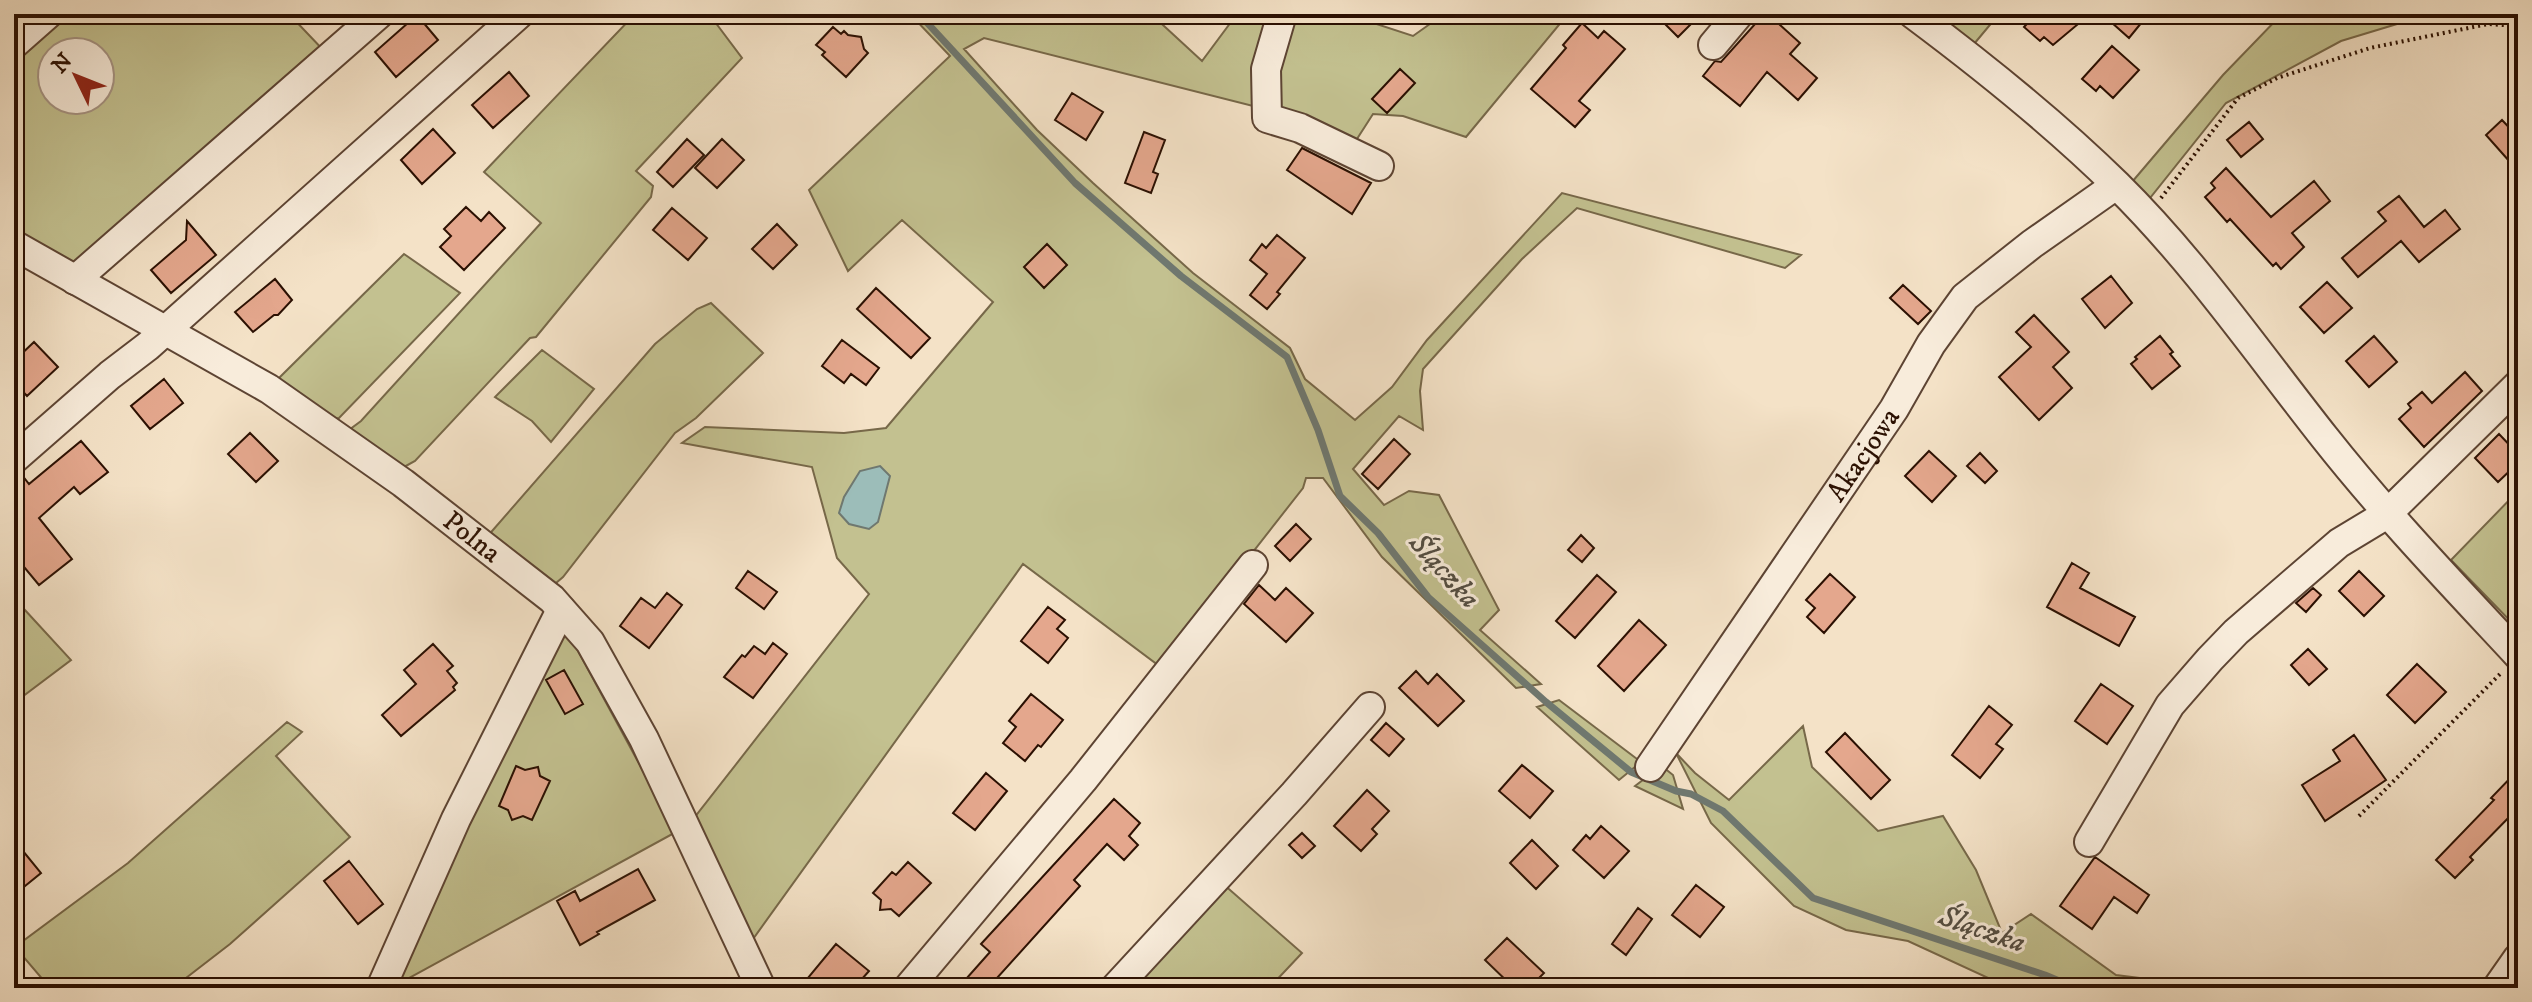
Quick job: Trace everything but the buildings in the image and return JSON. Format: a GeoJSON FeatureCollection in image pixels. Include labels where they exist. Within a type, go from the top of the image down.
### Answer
{"type":"FeatureCollection","features":[{"type":"Feature","properties":{"kind":"street"},"geometry":{"type":"LineString","coordinates":[[14,44],[48,14]]}},
{"type":"Feature","properties":{"kind":"street"},"geometry":{"type":"LineString","coordinates":[[75,280],[379,14]]}},
{"type":"Feature","properties":{"kind":"street"},"geometry":{"type":"LineString","coordinates":[[14,459],[148,346],[519,14]]}},
{"type":"Feature","properties":{"kind":"street"},"geometry":{"type":"LineString","coordinates":[[1282,14],[1266,69],[1267,118],[1300,128],[1379,166]]}},
{"type":"Feature","properties":{"kind":"street"},"geometry":{"type":"LineString","coordinates":[[1713,45],[1739,14]]}},
{"type":"Feature","properties":{"kind":"street"},"geometry":{"type":"LineString","coordinates":[[1913,14],[1980,64],[2116,185],[2147,217],[2198,273],[2387,514],[2518,655]]}},
{"type":"Feature","properties":{"kind":"street","name":"Akacjowa"},"geometry":{"type":"LineString","coordinates":[[1650,767],[1894,409],[1931,344],[1965,297],[2032,244],[2116,185]]}},
{"type":"Feature","properties":{"kind":"street","name":"Polna"},"geometry":{"type":"LineString","coordinates":[[14,245],[269,389],[415,492],[552,599],[590,642],[644,739],[761,988]]}},
{"type":"Feature","properties":{"kind":"street"},"geometry":{"type":"LineString","coordinates":[[2089,842],[2170,705],[2210,659],[2236,632],[2339,543],[2387,514],[2518,385]]}},
{"type":"Feature","properties":{"kind":"street"},"geometry":{"type":"LineString","coordinates":[[908,988],[1083,780],[1253,565]]}},
{"type":"Feature","properties":{"kind":"street"},"geometry":{"type":"LineString","coordinates":[[381,988],[456,819],[561,610]]}},
{"type":"Feature","properties":{"kind":"street"},"geometry":{"type":"LineString","coordinates":[[1115,988],[1370,707]]}},
{"type":"Feature","properties":{"kind":"street"},"geometry":{"type":"LineString","coordinates":[[2497,988],[2518,958]]}},
{"type":"Feature","properties":{"kind":"path"},"geometry":{"type":"LineString","coordinates":[[2147,217],[2238,98],[2277,78],[2370,48],[2488,24],[2518,26]]}},
{"type":"Feature","properties":{"kind":"path"},"geometry":{"type":"LineString","coordinates":[[2359,816],[2518,655]]}},
{"type":"Feature","properties":{"kind":"shaded area"},"geometry":{"type":"Polygon","coordinates":[[[62,14],[289,14],[326,53],[81,264],[64,264],[14,236],[14,55],[36,36],[36,116],[116,116],[116,36],[36,36],[62,14]]]}},
{"type":"Feature","properties":{"kind":"shaded area"},"geometry":{"type":"Polygon","coordinates":[[[635,14],[709,14],[742,58],[636,171],[653,186],[651,197],[536,337],[530,338],[415,461],[404,467],[345,433],[361,421],[541,223],[484,172],[635,14]]]}},
{"type":"Feature","properties":{"kind":"shaded area"},"geometry":{"type":"Polygon","coordinates":[[[910,14],[1151,14],[1202,61],[1237,14],[1266,14],[1257,107],[984,38],[964,49],[1037,130],[1193,273],[1290,348],[1305,379],[1355,420],[1392,387],[1427,340],[1562,193],[1801,255],[1785,268],[1577,208],[1522,259],[1423,369],[1420,391],[1423,430],[1399,416],[1353,469],[1384,505],[1409,491],[1439,495],[1499,610],[1480,630],[1541,684],[1516,688],[1382,557],[1323,478],[1306,478],[1303,488],[1162,668],[1023,564],[748,946],[691,822],[869,594],[837,558],[812,467],[682,443],[705,427],[844,433],[886,428],[993,302],[902,220],[848,271],[809,190],[950,56],[910,14]]]}},
{"type":"Feature","properties":{"kind":"shaded area"},"geometry":{"type":"Polygon","coordinates":[[[1290,14],[1346,14],[1413,36],[1444,14],[1568,14],[1466,137],[1403,116],[1373,114],[1355,142],[1279,113],[1274,82],[1290,14]]]}},
{"type":"Feature","properties":{"kind":"shaded area"},"geometry":{"type":"Polygon","coordinates":[[[1935,14],[1999,14],[1974,44],[1935,14]]]}},
{"type":"Feature","properties":{"kind":"shaded area"},"geometry":{"type":"Polygon","coordinates":[[[2324,14],[2430,14],[2341,41],[2226,103],[2150,198],[2132,182],[2223,75],[2279,17],[2320,17],[2324,14]]]}},
{"type":"Feature","properties":{"kind":"shaded area"},"geometry":{"type":"Polygon","coordinates":[[[404,254],[460,293],[339,418],[325,419],[275,382],[404,254]]]}},
{"type":"Feature","properties":{"kind":"shaded area"},"geometry":{"type":"Polygon","coordinates":[[[711,303],[763,353],[696,418],[675,433],[563,577],[556,583],[544,585],[486,538],[655,344],[697,309],[711,303]]]}},
{"type":"Feature","properties":{"kind":"shaded area"},"geometry":{"type":"Polygon","coordinates":[[[542,350],[594,389],[551,442],[532,421],[495,397],[542,350]]]}},
{"type":"Feature","properties":{"kind":"shaded area"},"geometry":{"type":"Polygon","coordinates":[[[2518,491],[2518,629],[2451,560],[2518,491]]]}},
{"type":"Feature","properties":{"kind":"shaded area"},"geometry":{"type":"Polygon","coordinates":[[[24,609],[71,660],[14,703],[14,617],[24,609]]]}},
{"type":"Feature","properties":{"kind":"shaded area"},"geometry":{"type":"Polygon","coordinates":[[[570,636],[676,832],[391,988],[554,639],[570,636]]]}},
{"type":"Feature","properties":{"kind":"shaded area"},"geometry":{"type":"Polygon","coordinates":[[[1559,700],[1641,762],[1619,780],[1537,707],[1559,700]]]}},
{"type":"Feature","properties":{"kind":"shaded area"},"geometry":{"type":"Polygon","coordinates":[[[287,722],[302,732],[276,756],[350,837],[230,944],[173,988],[50,988],[15,947],[128,863],[287,722]]]}},
{"type":"Feature","properties":{"kind":"shaded area"},"geometry":{"type":"Polygon","coordinates":[[[1803,726],[1812,767],[1878,831],[1943,816],[1976,870],[2002,933],[2031,914],[2116,975],[2219,988],[2000,988],[1997,982],[1908,941],[1846,930],[1794,906],[1711,823],[1676,753],[1729,800],[1803,726]]]}},
{"type":"Feature","properties":{"kind":"shaded area"},"geometry":{"type":"Polygon","coordinates":[[[1658,763],[1673,775],[1683,809],[1635,786],[1652,773],[1658,763]]]}},
{"type":"Feature","properties":{"kind":"shaded area"},"geometry":{"type":"Polygon","coordinates":[[[1222,883],[1302,953],[1269,988],[1123,988],[1222,883]]]}},
{"type":"Feature","properties":{"kind":"water"},"geometry":{"type":"Polygon","coordinates":[[[880,466],[890,476],[878,522],[869,529],[849,524],[839,513],[844,497],[860,471],[880,466]]]}},
{"type":"Feature","properties":{"kind":"waterway","name":"Ślączka"},"geometry":{"type":"LineString","coordinates":[[919,14],[1075,183],[1181,276],[1287,357],[1318,430],[1340,496],[1378,533],[1428,597],[1546,702],[1631,772],[1691,794],[1723,811],[1813,898],[2076,988]]}}]}
